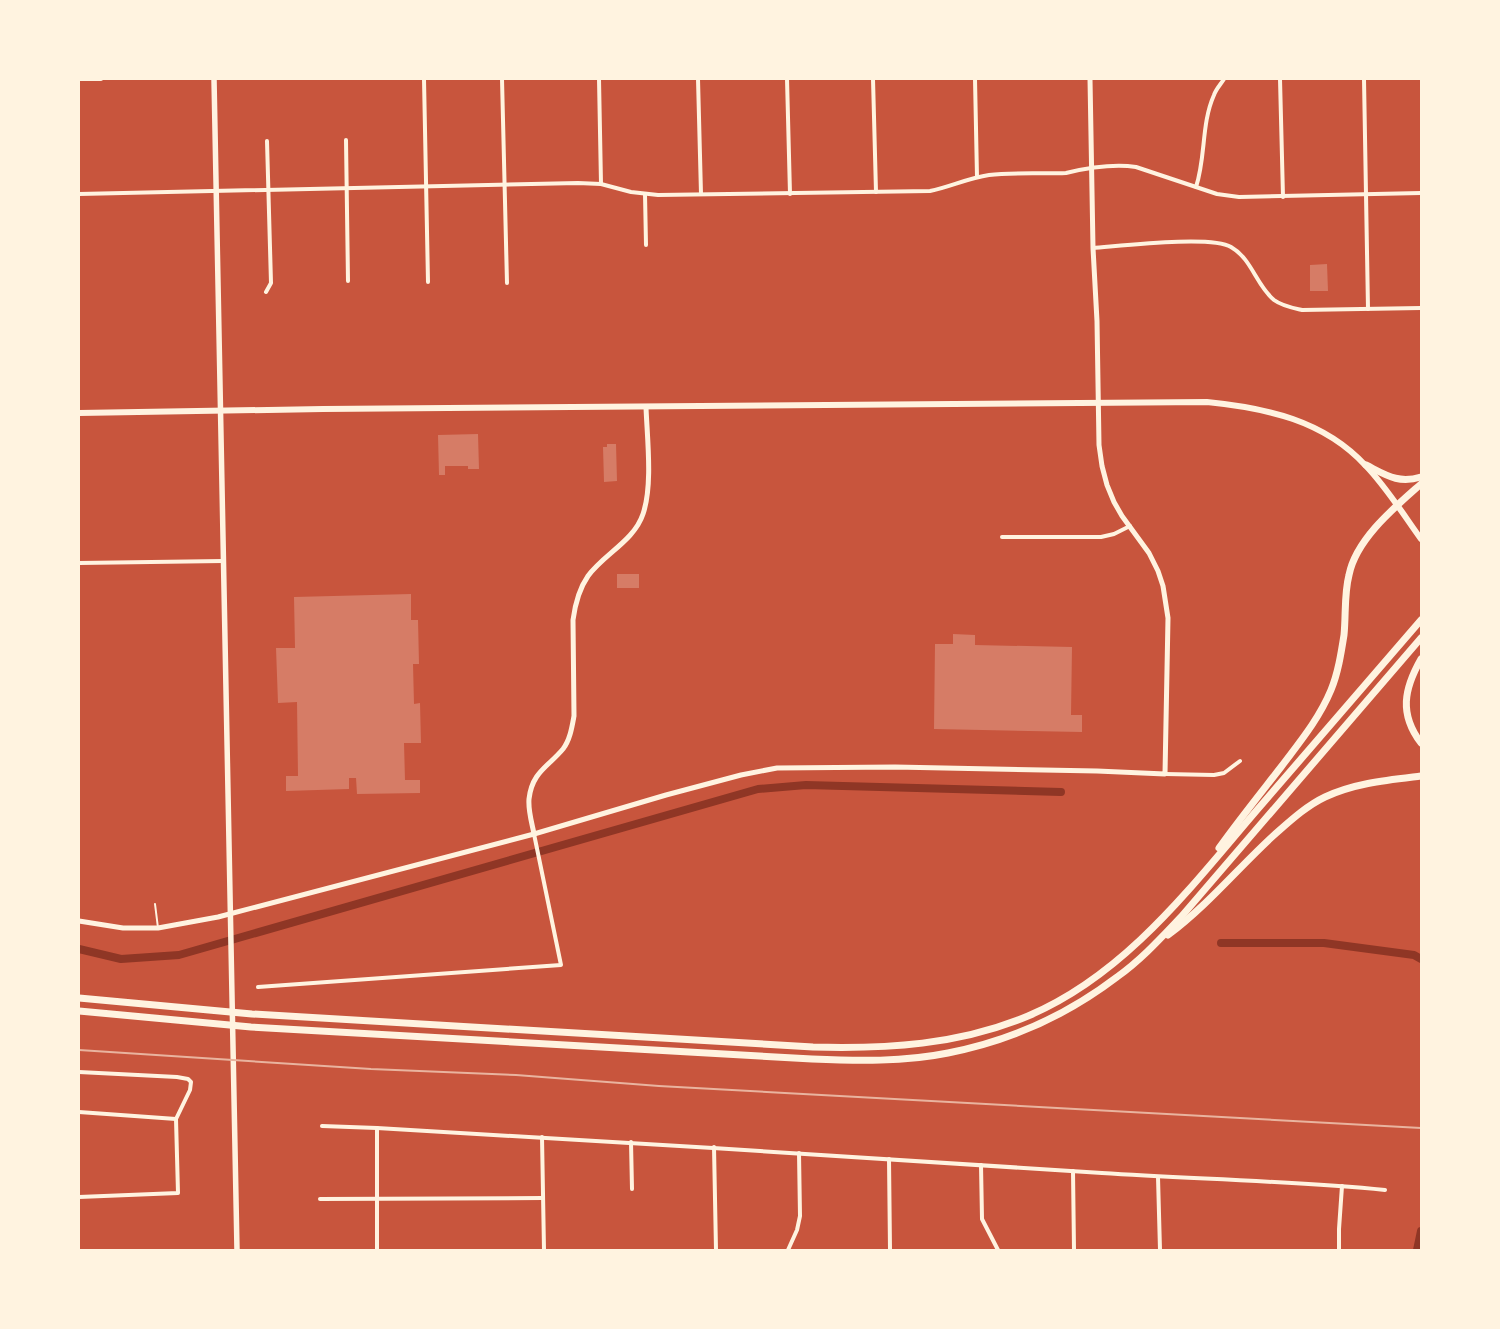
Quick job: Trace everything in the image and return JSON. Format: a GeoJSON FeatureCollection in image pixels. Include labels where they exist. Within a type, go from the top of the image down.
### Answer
{"type":"FeatureCollection","features":[{"type":"Feature","properties":{"kind":"highway"},"geometry":{"type":"LineString","coordinates":[[1366,466],[1404,480],[1421,477]]}},
{"type":"Feature","properties":{"kind":"highway"},"geometry":{"type":"LineString","coordinates":[[1197,880],[1234,827],[1320,713],[1331,689],[1338,666],[1344,634],[1349,573],[1358,551],[1397,505],[1421,484]]}},
{"type":"Feature","properties":{"kind":"highway"},"geometry":{"type":"LineString","coordinates":[[79,998],[252,1014],[813,1047],[905,1046],[947,1041],[984,1032],[1029,1016],[1068,996],[1112,965],[1141,940],[1197,880],[1421,620]]}},
{"type":"Feature","properties":{"kind":"highway"},"geometry":{"type":"LineString","coordinates":[[79,1011],[252,1027],[857,1061],[907,1059],[947,1054],[986,1044],[1036,1026],[1080,1002],[1118,977],[1148,950],[1181,917],[1421,638]]}},
{"type":"Feature","properties":{"kind":"highway"},"geometry":{"type":"LineString","coordinates":[[1421,659],[1409,684],[1406,701],[1407,718],[1412,730],[1421,742]]}},
{"type":"Feature","properties":{"kind":"highway"},"geometry":{"type":"LineString","coordinates":[[1148,950],[1185,923],[1261,847],[1294,818],[1324,798],[1364,784],[1421,776]]}},
{"type":"Feature","properties":{"kind":"main road"},"geometry":{"type":"LineString","coordinates":[[214,79],[237,1250]]}},
{"type":"Feature","properties":{"kind":"main road"},"geometry":{"type":"LineString","coordinates":[[79,413],[1207,402],[1254,408],[1282,415],[1321,431],[1345,447],[1366,466],[1421,539]]}},
{"type":"Feature","properties":{"kind":"street"},"geometry":{"type":"LineString","coordinates":[[79,79],[102,79]]}},
{"type":"Feature","properties":{"kind":"street"},"geometry":{"type":"LineString","coordinates":[[424,79],[428,282]]}},
{"type":"Feature","properties":{"kind":"street"},"geometry":{"type":"LineString","coordinates":[[502,79],[507,282]]}},
{"type":"Feature","properties":{"kind":"street"},"geometry":{"type":"LineString","coordinates":[[599,79],[601,184]]}},
{"type":"Feature","properties":{"kind":"street"},"geometry":{"type":"LineString","coordinates":[[698,79],[701,194]]}},
{"type":"Feature","properties":{"kind":"street"},"geometry":{"type":"LineString","coordinates":[[787,79],[790,194]]}},
{"type":"Feature","properties":{"kind":"street"},"geometry":{"type":"LineString","coordinates":[[873,79],[876,192]]}},
{"type":"Feature","properties":{"kind":"street"},"geometry":{"type":"LineString","coordinates":[[975,79],[977,177]]}},
{"type":"Feature","properties":{"kind":"street"},"geometry":{"type":"LineString","coordinates":[[1090,79],[1099,445],[1102,466],[1114,502],[1149,552],[1158,571],[1166,598],[1168,618],[1165,774]]}},
{"type":"Feature","properties":{"kind":"street"},"geometry":{"type":"LineString","coordinates":[[1196,187],[1200,174],[1207,116],[1214,95],[1224,79]]}},
{"type":"Feature","properties":{"kind":"street"},"geometry":{"type":"LineString","coordinates":[[1280,79],[1282,196]]}},
{"type":"Feature","properties":{"kind":"street"},"geometry":{"type":"LineString","coordinates":[[1364,79],[1368,309]]}},
{"type":"Feature","properties":{"kind":"street"},"geometry":{"type":"LineString","coordinates":[[346,140],[348,281]]}},
{"type":"Feature","properties":{"kind":"street"},"geometry":{"type":"LineString","coordinates":[[266,292],[271,283],[267,141]]}},
{"type":"Feature","properties":{"kind":"street"},"geometry":{"type":"LineString","coordinates":[[79,194],[504,184],[601,184],[646,194],[790,194],[930,191],[942,189],[977,177],[1003,174],[1066,173],[1077,170],[1125,166],[1136,167],[1228,196],[1421,193]]}},
{"type":"Feature","properties":{"kind":"street"},"geometry":{"type":"LineString","coordinates":[[646,194],[646,245]]}},
{"type":"Feature","properties":{"kind":"street"},"geometry":{"type":"LineString","coordinates":[[1093,248],[1178,242],[1214,242],[1229,246],[1242,255],[1263,288],[1274,300],[1289,307],[1302,310],[1421,308]]}},
{"type":"Feature","properties":{"kind":"street"},"geometry":{"type":"LineString","coordinates":[[258,987],[560,965],[534,837],[529,798],[534,782],[542,770],[562,749],[571,731],[574,716],[573,620],[575,604],[587,577],[627,538],[643,515],[649,484],[646,407]]}},
{"type":"Feature","properties":{"kind":"street"},"geometry":{"type":"LineString","coordinates":[[1002,537],[1102,537],[1114,534],[1130,526]]}},
{"type":"Feature","properties":{"kind":"street"},"geometry":{"type":"LineString","coordinates":[[79,563],[224,561]]}},
{"type":"Feature","properties":{"kind":"street"},"geometry":{"type":"LineString","coordinates":[[79,921],[123,928],[158,928],[218,916],[534,837],[666,795],[741,775],[777,768],[895,767],[1214,775],[1224,773],[1240,761]]}},
{"type":"Feature","properties":{"kind":"street"},"geometry":{"type":"LineString","coordinates":[[79,1072],[177,1077],[188,1079],[190,1082],[190,1090],[176,1119],[178,1193],[79,1197]]}},
{"type":"Feature","properties":{"kind":"street"},"geometry":{"type":"LineString","coordinates":[[79,1112],[176,1119]]}},
{"type":"Feature","properties":{"kind":"street"},"geometry":{"type":"LineString","coordinates":[[322,1126],[714,1147],[1158,1177],[1342,1186],[1385,1190]]}},
{"type":"Feature","properties":{"kind":"street"},"geometry":{"type":"LineString","coordinates":[[377,1128],[377,1250]]}},
{"type":"Feature","properties":{"kind":"street"},"geometry":{"type":"LineString","coordinates":[[542,1137],[544,1250]]}},
{"type":"Feature","properties":{"kind":"street"},"geometry":{"type":"LineString","coordinates":[[630,1142],[632,1189]]}},
{"type":"Feature","properties":{"kind":"street"},"geometry":{"type":"LineString","coordinates":[[714,1147],[716,1250]]}},
{"type":"Feature","properties":{"kind":"street"},"geometry":{"type":"LineString","coordinates":[[788,1250],[797,1230],[800,1216],[798,1153]]}},
{"type":"Feature","properties":{"kind":"street"},"geometry":{"type":"LineString","coordinates":[[889,1159],[890,1250]]}},
{"type":"Feature","properties":{"kind":"street"},"geometry":{"type":"LineString","coordinates":[[981,1165],[982,1219],[998,1250]]}},
{"type":"Feature","properties":{"kind":"street"},"geometry":{"type":"LineString","coordinates":[[1073,1171],[1074,1250]]}},
{"type":"Feature","properties":{"kind":"street"},"geometry":{"type":"LineString","coordinates":[[1158,1177],[1160,1250]]}},
{"type":"Feature","properties":{"kind":"street"},"geometry":{"type":"LineString","coordinates":[[1339,1250],[1342,1186]]}},
{"type":"Feature","properties":{"kind":"street"},"geometry":{"type":"LineString","coordinates":[[320,1199],[543,1198]]}},
{"type":"Feature","properties":{"kind":"lane"},"geometry":{"type":"LineString","coordinates":[[155,904],[158,928]]}},
{"type":"Feature","properties":{"kind":"building"},"geometry":{"type":"Polygon","coordinates":[[[1327,264],[1328,291],[1310,291],[1310,265],[1327,264]]]}},
{"type":"Feature","properties":{"kind":"building"},"geometry":{"type":"Polygon","coordinates":[[[478,434],[479,469],[468,469],[468,466],[445,466],[445,475],[439,475],[438,435],[478,434]]]}},
{"type":"Feature","properties":{"kind":"building"},"geometry":{"type":"Polygon","coordinates":[[[607,444],[616,444],[617,481],[604,482],[603,447],[607,447],[607,444]]]}},
{"type":"Feature","properties":{"kind":"building"},"geometry":{"type":"Polygon","coordinates":[[[617,574],[639,574],[639,588],[617,588],[617,574]]]}},
{"type":"Feature","properties":{"kind":"building"},"geometry":{"type":"Polygon","coordinates":[[[411,594],[411,620],[418,620],[419,664],[413,664],[414,704],[420,703],[421,743],[404,743],[405,780],[420,780],[420,793],[357,794],[356,778],[349,778],[349,789],[286,791],[286,776],[298,776],[297,702],[278,703],[276,648],[295,648],[294,597],[411,594]]]}},
{"type":"Feature","properties":{"kind":"building"},"geometry":{"type":"Polygon","coordinates":[[[953,634],[975,635],[975,645],[1072,647],[1071,715],[1082,715],[1082,732],[934,729],[935,644],[953,644],[953,634]]]}},
{"type":"Feature","properties":{"kind":"waterway"},"geometry":{"type":"LineString","coordinates":[[79,949],[121,959],[179,955],[758,789],[806,785],[1061,792]]}},
{"type":"Feature","properties":{"kind":"waterway"},"geometry":{"type":"LineString","coordinates":[[1221,943],[1324,943],[1414,955],[1421,959]]}},
{"type":"Feature","properties":{"kind":"waterway"},"geometry":{"type":"LineString","coordinates":[[1417,1250],[1421,1231]]}},
{"type":"Feature","properties":{"kind":"railway"},"geometry":{"type":"LineString","coordinates":[[79,1050],[371,1069],[516,1075],[659,1086],[1421,1128]]}}]}
